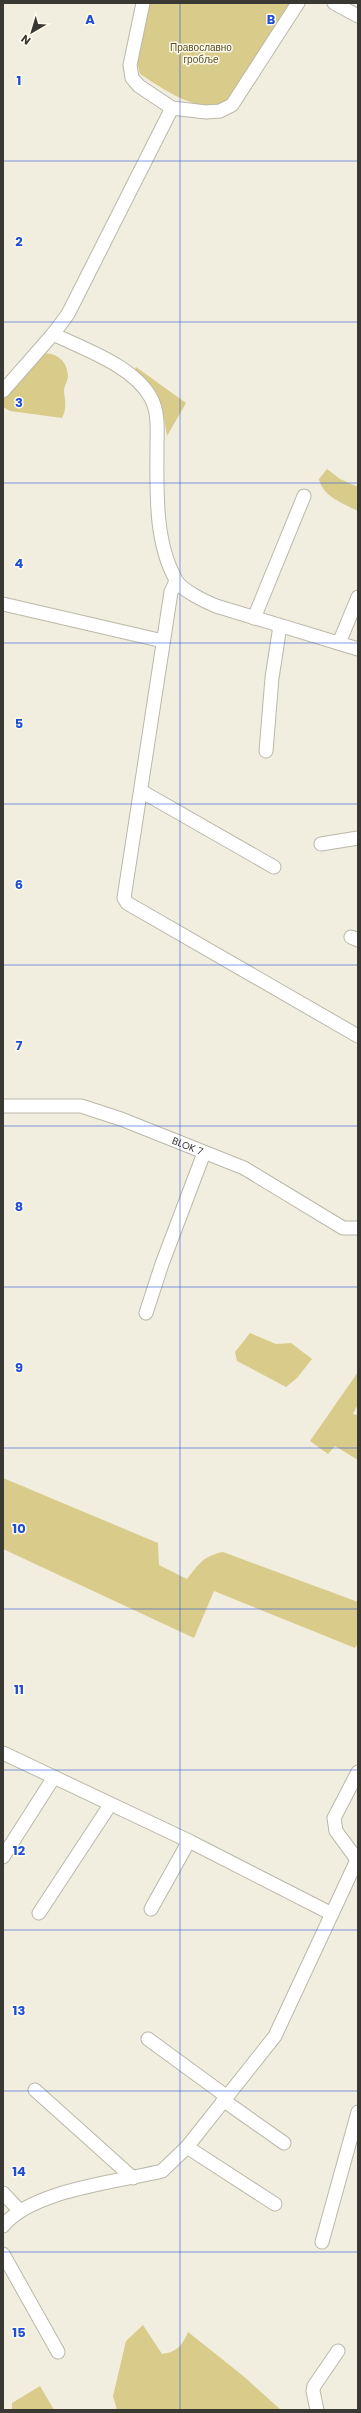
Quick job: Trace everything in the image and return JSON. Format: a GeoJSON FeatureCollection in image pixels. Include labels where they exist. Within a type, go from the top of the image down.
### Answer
{"type":"FeatureCollection","features":[{"type":"Feature","properties":{"kind":"street"},"geometry":{"type":"LineString","coordinates":[[143,3],[130,65],[132,78],[139,86],[172,108],[206,112],[220,111],[232,105],[298,3]]}},
{"type":"Feature","properties":{"kind":"street"},"geometry":{"type":"LineString","coordinates":[[334,3],[358,16]]}},
{"type":"Feature","properties":{"kind":"street"},"geometry":{"type":"LineString","coordinates":[[3,391],[54,334],[68,314],[172,108]]}},
{"type":"Feature","properties":{"kind":"street"},"geometry":{"type":"LineString","coordinates":[[54,334],[116,364],[151,398],[156,415],[157,508],[163,544],[176,581],[210,604],[358,649]]}},
{"type":"Feature","properties":{"kind":"street"},"geometry":{"type":"LineString","coordinates":[[254,618],[304,496]]}},
{"type":"Feature","properties":{"kind":"street"},"geometry":{"type":"LineString","coordinates":[[176,581],[171,592],[124,898],[127,903],[358,1036]]}},
{"type":"Feature","properties":{"kind":"street"},"geometry":{"type":"LineString","coordinates":[[339,642],[358,596]]}},
{"type":"Feature","properties":{"kind":"street"},"geometry":{"type":"LineString","coordinates":[[3,604],[163,642]]}},
{"type":"Feature","properties":{"kind":"street"},"geometry":{"type":"LineString","coordinates":[[266,751],[272,678],[280,626]]}},
{"type":"Feature","properties":{"kind":"street"},"geometry":{"type":"LineString","coordinates":[[141,791],[274,867]]}},
{"type":"Feature","properties":{"kind":"street"},"geometry":{"type":"LineString","coordinates":[[321,844],[358,838]]}},
{"type":"Feature","properties":{"kind":"street","name":"BLOK 7"},"geometry":{"type":"LineString","coordinates":[[3,1106],[80,1106],[121,1119],[244,1168],[343,1228],[358,1228]]}},
{"type":"Feature","properties":{"kind":"street"},"geometry":{"type":"LineString","coordinates":[[146,1313],[162,1264],[204,1153]]}},
{"type":"Feature","properties":{"kind":"street"},"geometry":{"type":"LineString","coordinates":[[3,1753],[110,1805],[189,1841],[332,1914]]}},
{"type":"Feature","properties":{"kind":"street"},"geometry":{"type":"LineString","coordinates":[[3,2226],[19,2210],[75,2189],[162,2171],[187,2147],[275,2036],[358,1860],[336,1831],[334,1818],[358,1772]]}},
{"type":"Feature","properties":{"kind":"street"},"geometry":{"type":"LineString","coordinates":[[3,1857],[54,1777]]}},
{"type":"Feature","properties":{"kind":"street"},"geometry":{"type":"LineString","coordinates":[[39,1913],[110,1805]]}},
{"type":"Feature","properties":{"kind":"street"},"geometry":{"type":"LineString","coordinates":[[151,1909],[189,1841]]}},
{"type":"Feature","properties":{"kind":"street"},"geometry":{"type":"LineString","coordinates":[[148,2039],[284,2143]]}},
{"type":"Feature","properties":{"kind":"street"},"geometry":{"type":"LineString","coordinates":[[36,2090],[133,2178]]}},
{"type":"Feature","properties":{"kind":"street"},"geometry":{"type":"LineString","coordinates":[[322,2242],[358,2112]]}},
{"type":"Feature","properties":{"kind":"street"},"geometry":{"type":"LineString","coordinates":[[187,2147],[275,2204]]}},
{"type":"Feature","properties":{"kind":"street"},"geometry":{"type":"LineString","coordinates":[[3,2193],[19,2210]]}},
{"type":"Feature","properties":{"kind":"street"},"geometry":{"type":"LineString","coordinates":[[3,2254],[58,2352]]}},
{"type":"Feature","properties":{"kind":"street"},"geometry":{"type":"LineString","coordinates":[[317,2410],[313,2391],[314,2386],[338,2351]]}},
{"type":"Feature","properties":{"kind":"green space","name":"Православно гробље"},"geometry":{"type":"Polygon","coordinates":[[[148,3],[293,3],[234,94],[221,103],[201,105],[179,97],[140,74],[137,62],[148,3]]]}},
{"type":"Feature","properties":{"kind":"green space"},"geometry":{"type":"Polygon","coordinates":[[[44,353],[57,356],[66,366],[68,378],[64,391],[65,408],[62,418],[10,411],[3,407],[3,399],[44,353]]]}},
{"type":"Feature","properties":{"kind":"green space"},"geometry":{"type":"Polygon","coordinates":[[[136,367],[186,403],[167,436],[163,413],[134,371],[136,367]]]}},
{"type":"Feature","properties":{"kind":"green space"},"geometry":{"type":"Polygon","coordinates":[[[327,469],[340,479],[358,487],[358,511],[334,499],[324,490],[319,479],[327,469]]]}},
{"type":"Feature","properties":{"kind":"green space"},"geometry":{"type":"Polygon","coordinates":[[[250,1333],[276,1344],[291,1343],[312,1359],[297,1378],[286,1387],[237,1361],[235,1352],[250,1333]]]}},
{"type":"Feature","properties":{"kind":"green space"},"geometry":{"type":"Polygon","coordinates":[[[358,1372],[358,1404],[353,1414],[358,1415],[358,1460],[335,1446],[328,1454],[310,1441],[358,1372]]]}},
{"type":"Feature","properties":{"kind":"green space"},"geometry":{"type":"Polygon","coordinates":[[[3,1478],[158,1543],[159,1565],[187,1579],[198,1565],[210,1556],[223,1552],[358,1602],[358,1643],[355,1648],[214,1591],[194,1638],[3,1549],[3,1478]]]}},
{"type":"Feature","properties":{"kind":"green space"},"geometry":{"type":"Polygon","coordinates":[[[143,2325],[162,2354],[172,2352],[178,2348],[184,2341],[188,2332],[242,2375],[281,2410],[117,2410],[113,2396],[126,2341],[143,2325]]]}},
{"type":"Feature","properties":{"kind":"green space"},"geometry":{"type":"Polygon","coordinates":[[[40,2386],[54,2410],[12,2410],[12,2403],[40,2386]]]}}]}
